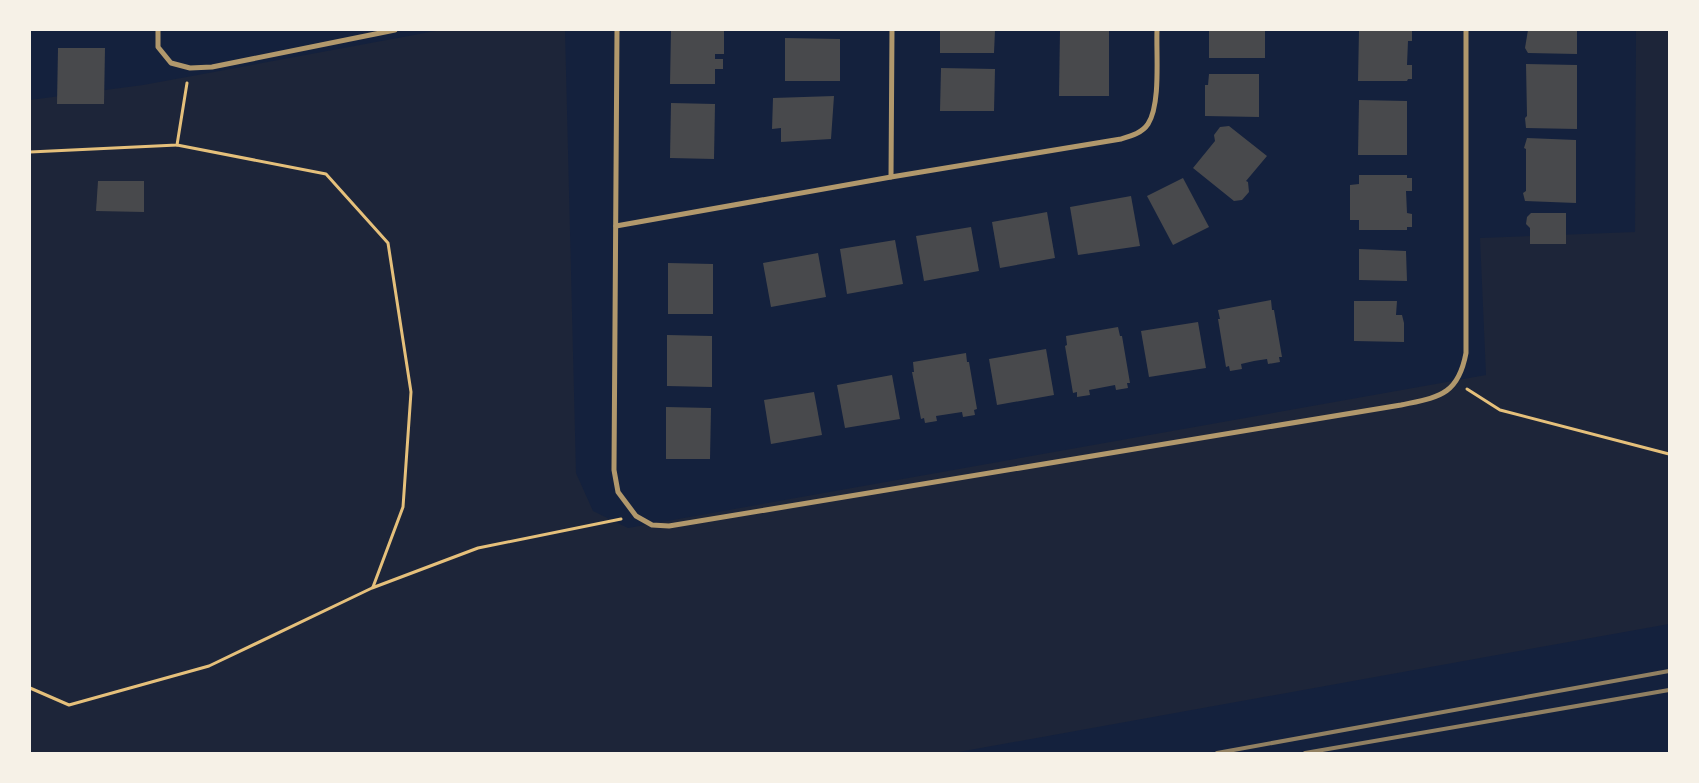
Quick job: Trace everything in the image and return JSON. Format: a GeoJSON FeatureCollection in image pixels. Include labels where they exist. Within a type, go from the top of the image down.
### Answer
{"type":"FeatureCollection","features":[{"type":"Feature","properties":{"kind":"street"},"geometry":{"type":"LineString","coordinates":[[158,30],[158,47],[172,63],[190,68],[212,67],[395,30]]}},
{"type":"Feature","properties":{"kind":"street"},"geometry":{"type":"LineString","coordinates":[[617,30],[614,470],[618,492],[636,516],[652,525],[670,526],[1401,405],[1445,393],[1456,382],[1463,369],[1466,352],[1466,30]]}},
{"type":"Feature","properties":{"kind":"street"},"geometry":{"type":"LineString","coordinates":[[891,177],[892,30]]}},
{"type":"Feature","properties":{"kind":"street"},"geometry":{"type":"LineString","coordinates":[[616,226],[1136,135],[1147,126],[1154,112],[1156,98],[1156,30]]}},
{"type":"Feature","properties":{"kind":"path"},"geometry":{"type":"LineString","coordinates":[[177,145],[190,68]]}},
{"type":"Feature","properties":{"kind":"path"},"geometry":{"type":"LineString","coordinates":[[30,152],[177,145],[326,174],[388,243],[411,392],[403,507],[372,588]]}},
{"type":"Feature","properties":{"kind":"path"},"geometry":{"type":"LineString","coordinates":[[1456,382],[1500,410],[1669,454]]}},
{"type":"Feature","properties":{"kind":"path"},"geometry":{"type":"LineString","coordinates":[[30,688],[69,705],[210,666],[372,588],[478,548],[636,516]]}},
{"type":"Feature","properties":{"kind":"shaded area"},"geometry":{"type":"Polygon","coordinates":[[[441,30],[565,30],[576,473],[593,511],[628,528],[1486,375],[1480,238],[1635,232],[1636,30],[1669,30],[1669,624],[953,753],[30,753],[30,100],[143,85],[441,30]]]}},
{"type":"Feature","properties":{"kind":"building"},"geometry":{"type":"Polygon","coordinates":[[[671,30],[724,30],[724,54],[715,54],[715,59],[723,59],[723,69],[715,69],[715,84],[670,84],[671,30]]]}},
{"type":"Feature","properties":{"kind":"building"},"geometry":{"type":"Polygon","coordinates":[[[940,30],[995,30],[994,53],[940,53],[940,30]]]}},
{"type":"Feature","properties":{"kind":"building"},"geometry":{"type":"Polygon","coordinates":[[[1060,30],[1109,30],[1109,96],[1059,96],[1060,30]]]}},
{"type":"Feature","properties":{"kind":"building"},"geometry":{"type":"Polygon","coordinates":[[[1209,30],[1265,30],[1265,58],[1209,58],[1209,30]]]}},
{"type":"Feature","properties":{"kind":"building"},"geometry":{"type":"Polygon","coordinates":[[[1359,30],[1412,30],[1412,41],[1408,41],[1407,65],[1412,65],[1412,79],[1407,81],[1358,81],[1359,30]]]}},
{"type":"Feature","properties":{"kind":"building"},"geometry":{"type":"Polygon","coordinates":[[[1528,30],[1577,30],[1577,54],[1528,53],[1525,48],[1528,30]]]}},
{"type":"Feature","properties":{"kind":"building"},"geometry":{"type":"Polygon","coordinates":[[[785,38],[840,39],[840,81],[785,81],[785,38]]]}},
{"type":"Feature","properties":{"kind":"building"},"geometry":{"type":"Polygon","coordinates":[[[58,48],[105,48],[104,104],[57,104],[58,48]]]}},
{"type":"Feature","properties":{"kind":"building"},"geometry":{"type":"Polygon","coordinates":[[[1526,64],[1577,65],[1577,129],[1526,128],[1526,64]]]}},
{"type":"Feature","properties":{"kind":"building"},"geometry":{"type":"Polygon","coordinates":[[[941,68],[995,69],[994,111],[940,111],[941,68]]]}},
{"type":"Feature","properties":{"kind":"building"},"geometry":{"type":"Polygon","coordinates":[[[1209,74],[1259,74],[1259,117],[1205,116],[1205,85],[1208,85],[1209,74]]]}},
{"type":"Feature","properties":{"kind":"building"},"geometry":{"type":"Polygon","coordinates":[[[834,96],[831,139],[781,142],[781,128],[772,129],[773,98],[834,96]]]}},
{"type":"Feature","properties":{"kind":"building"},"geometry":{"type":"Polygon","coordinates":[[[1359,100],[1407,101],[1407,155],[1358,155],[1359,100]]]}},
{"type":"Feature","properties":{"kind":"building"},"geometry":{"type":"Polygon","coordinates":[[[671,103],[715,104],[714,159],[670,158],[671,103]]]}},
{"type":"Feature","properties":{"kind":"building"},"geometry":{"type":"Polygon","coordinates":[[[1229,126],[1267,156],[1246,181],[1248,182],[1249,192],[1242,200],[1234,201],[1193,168],[1215,141],[1214,135],[1220,127],[1229,126]]]}},
{"type":"Feature","properties":{"kind":"building"},"geometry":{"type":"Polygon","coordinates":[[[1527,138],[1576,140],[1576,203],[1525,201],[1523,193],[1526,191],[1526,149],[1524,148],[1527,138]]]}},
{"type":"Feature","properties":{"kind":"building"},"geometry":{"type":"Polygon","coordinates":[[[1359,175],[1407,175],[1407,178],[1412,178],[1412,191],[1406,191],[1407,213],[1412,214],[1412,227],[1407,227],[1407,230],[1359,230],[1359,220],[1350,220],[1350,185],[1359,184],[1359,175]]]}},
{"type":"Feature","properties":{"kind":"building"},"geometry":{"type":"Polygon","coordinates":[[[1183,178],[1209,227],[1173,245],[1147,196],[1183,178]]]}},
{"type":"Feature","properties":{"kind":"building"},"geometry":{"type":"Polygon","coordinates":[[[98,181],[144,181],[144,212],[96,211],[98,181]]]}},
{"type":"Feature","properties":{"kind":"building"},"geometry":{"type":"Polygon","coordinates":[[[1131,196],[1140,246],[1078,255],[1070,207],[1131,196]]]}},
{"type":"Feature","properties":{"kind":"building"},"geometry":{"type":"Polygon","coordinates":[[[1047,212],[1055,258],[1000,268],[992,222],[1047,212]]]}},
{"type":"Feature","properties":{"kind":"building"},"geometry":{"type":"Polygon","coordinates":[[[1531,213],[1566,213],[1566,244],[1530,244],[1530,228],[1526,224],[1527,217],[1531,213]]]}},
{"type":"Feature","properties":{"kind":"building"},"geometry":{"type":"Polygon","coordinates":[[[971,227],[979,271],[924,281],[916,236],[971,227]]]}},
{"type":"Feature","properties":{"kind":"building"},"geometry":{"type":"Polygon","coordinates":[[[895,240],[903,284],[847,294],[840,249],[895,240]]]}},
{"type":"Feature","properties":{"kind":"building"},"geometry":{"type":"Polygon","coordinates":[[[1359,249],[1406,251],[1407,281],[1359,280],[1359,249]]]}},
{"type":"Feature","properties":{"kind":"building"},"geometry":{"type":"Polygon","coordinates":[[[818,253],[826,297],[771,307],[763,263],[818,253]]]}},
{"type":"Feature","properties":{"kind":"building"},"geometry":{"type":"Polygon","coordinates":[[[668,263],[713,264],[713,314],[668,314],[668,263]]]}},
{"type":"Feature","properties":{"kind":"building"},"geometry":{"type":"Polygon","coordinates":[[[1271,300],[1282,357],[1279,357],[1280,362],[1268,364],[1267,359],[1254,361],[1241,364],[1242,369],[1230,371],[1229,366],[1226,367],[1218,310],[1271,300]]]}},
{"type":"Feature","properties":{"kind":"building"},"geometry":{"type":"Polygon","coordinates":[[[1354,301],[1397,301],[1396,315],[1402,315],[1404,342],[1354,341],[1354,301]]]}},
{"type":"Feature","properties":{"kind":"building"},"geometry":{"type":"Polygon","coordinates":[[[1198,322],[1206,368],[1149,377],[1141,331],[1198,322]]]}},
{"type":"Feature","properties":{"kind":"building"},"geometry":{"type":"Polygon","coordinates":[[[1118,327],[1120,336],[1122,336],[1130,383],[1127,383],[1128,388],[1116,390],[1115,385],[1089,390],[1090,395],[1077,397],[1077,392],[1073,393],[1065,346],[1067,345],[1066,336],[1118,327]]]}},
{"type":"Feature","properties":{"kind":"building"},"geometry":{"type":"Polygon","coordinates":[[[667,335],[712,336],[712,387],[667,386],[667,335]]]}},
{"type":"Feature","properties":{"kind":"building"},"geometry":{"type":"Polygon","coordinates":[[[1046,349],[1054,395],[997,405],[989,359],[1046,349]]]}},
{"type":"Feature","properties":{"kind":"building"},"geometry":{"type":"Polygon","coordinates":[[[966,353],[977,409],[974,410],[975,415],[963,417],[962,412],[936,416],[937,421],[925,423],[924,418],[921,419],[912,372],[914,372],[913,362],[966,353]]]}},
{"type":"Feature","properties":{"kind":"building"},"geometry":{"type":"Polygon","coordinates":[[[892,375],[900,419],[845,428],[837,385],[892,375]]]}},
{"type":"Feature","properties":{"kind":"building"},"geometry":{"type":"Polygon","coordinates":[[[814,392],[822,435],[771,444],[764,400],[814,392]]]}},
{"type":"Feature","properties":{"kind":"building"},"geometry":{"type":"Polygon","coordinates":[[[666,407],[711,408],[710,459],[666,459],[666,407]]]}},
{"type":"Feature","properties":{"kind":"railway"},"geometry":{"type":"LineString","coordinates":[[1217,753],[1669,671]]}},
{"type":"Feature","properties":{"kind":"railway"},"geometry":{"type":"LineString","coordinates":[[1305,753],[1669,690]]}}]}
